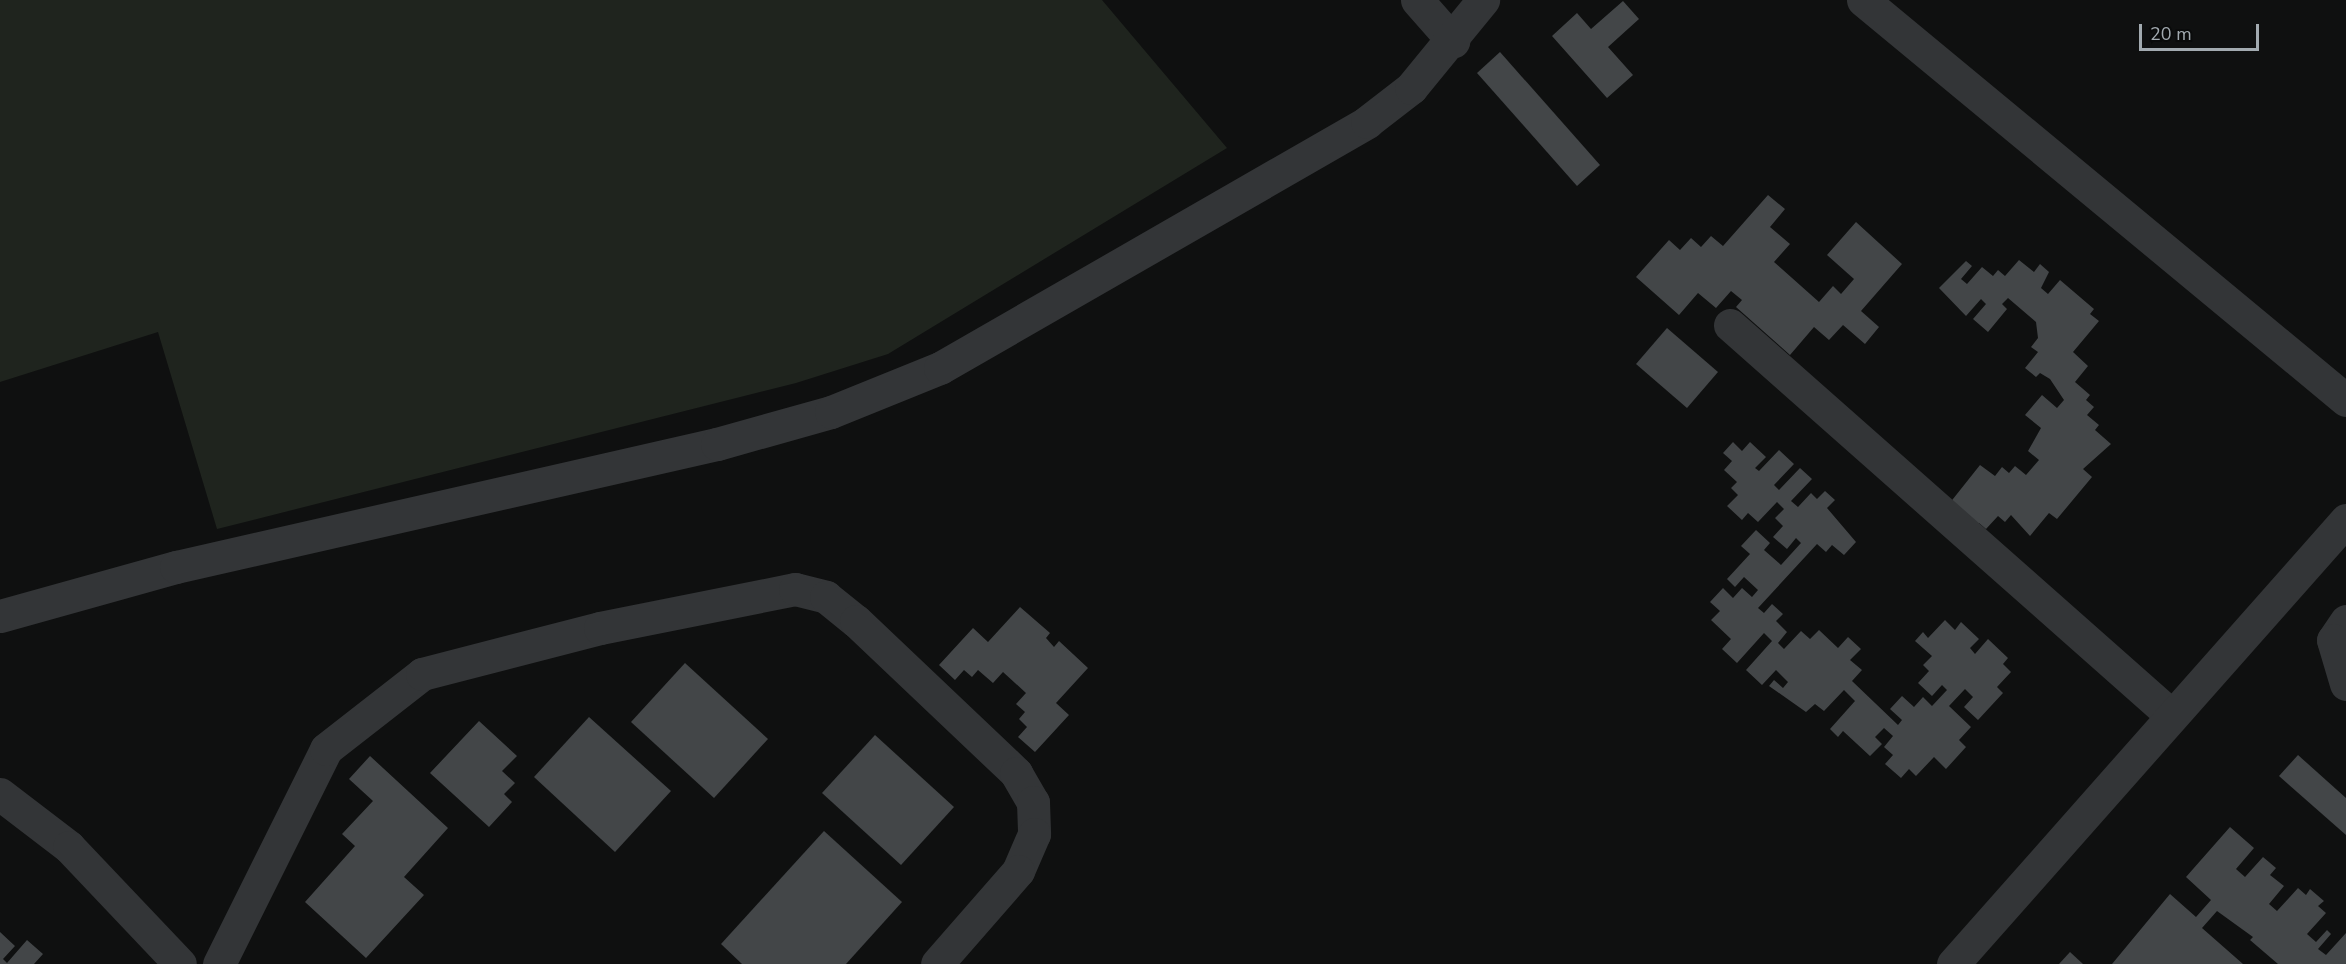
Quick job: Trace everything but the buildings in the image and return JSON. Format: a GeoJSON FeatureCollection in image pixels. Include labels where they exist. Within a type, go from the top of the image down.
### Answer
{"type":"FeatureCollection","features":[{"type":"Feature","properties":{"kind":"lane"},"geometry":{"type":"LineString","coordinates":[[1417,0],[1453,41]]}},
{"type":"Feature","properties":{"kind":"lane"},"geometry":{"type":"LineString","coordinates":[[0,616],[176,567],[551,484],[842,408],[940,368],[1323,152],[1411,88],[1453,41],[1484,0]]}},
{"type":"Feature","properties":{"kind":"lane"},"geometry":{"type":"LineString","coordinates":[[1863,0],[2346,400]]}},
{"type":"Feature","properties":{"kind":"lane"},"geometry":{"type":"LineString","coordinates":[[1730,325],[2170,714]]}},
{"type":"Feature","properties":{"kind":"lane"},"geometry":{"type":"LineString","coordinates":[[1953,964],[2170,714],[2346,520]]}},
{"type":"Feature","properties":{"kind":"lane"},"geometry":{"type":"LineString","coordinates":[[219,964],[326,749],[423,674],[600,627],[795,589],[826,597],[856,621],[1016,773],[1033,802],[1034,834],[1018,871],[937,964]]}},
{"type":"Feature","properties":{"kind":"lane"},"geometry":{"type":"LineString","coordinates":[[2346,621],[2332,640],[2346,684]]}},
{"type":"Feature","properties":{"kind":"lane"},"geometry":{"type":"LineString","coordinates":[[0,794],[69,847],[180,964]]}},
{"type":"Feature","properties":{"kind":"shaded area"},"geometry":{"type":"Polygon","coordinates":[[[0,0],[1102,0],[1227,148],[888,354],[796,383],[217,529],[158,332],[0,382],[0,0]]]}}]}
